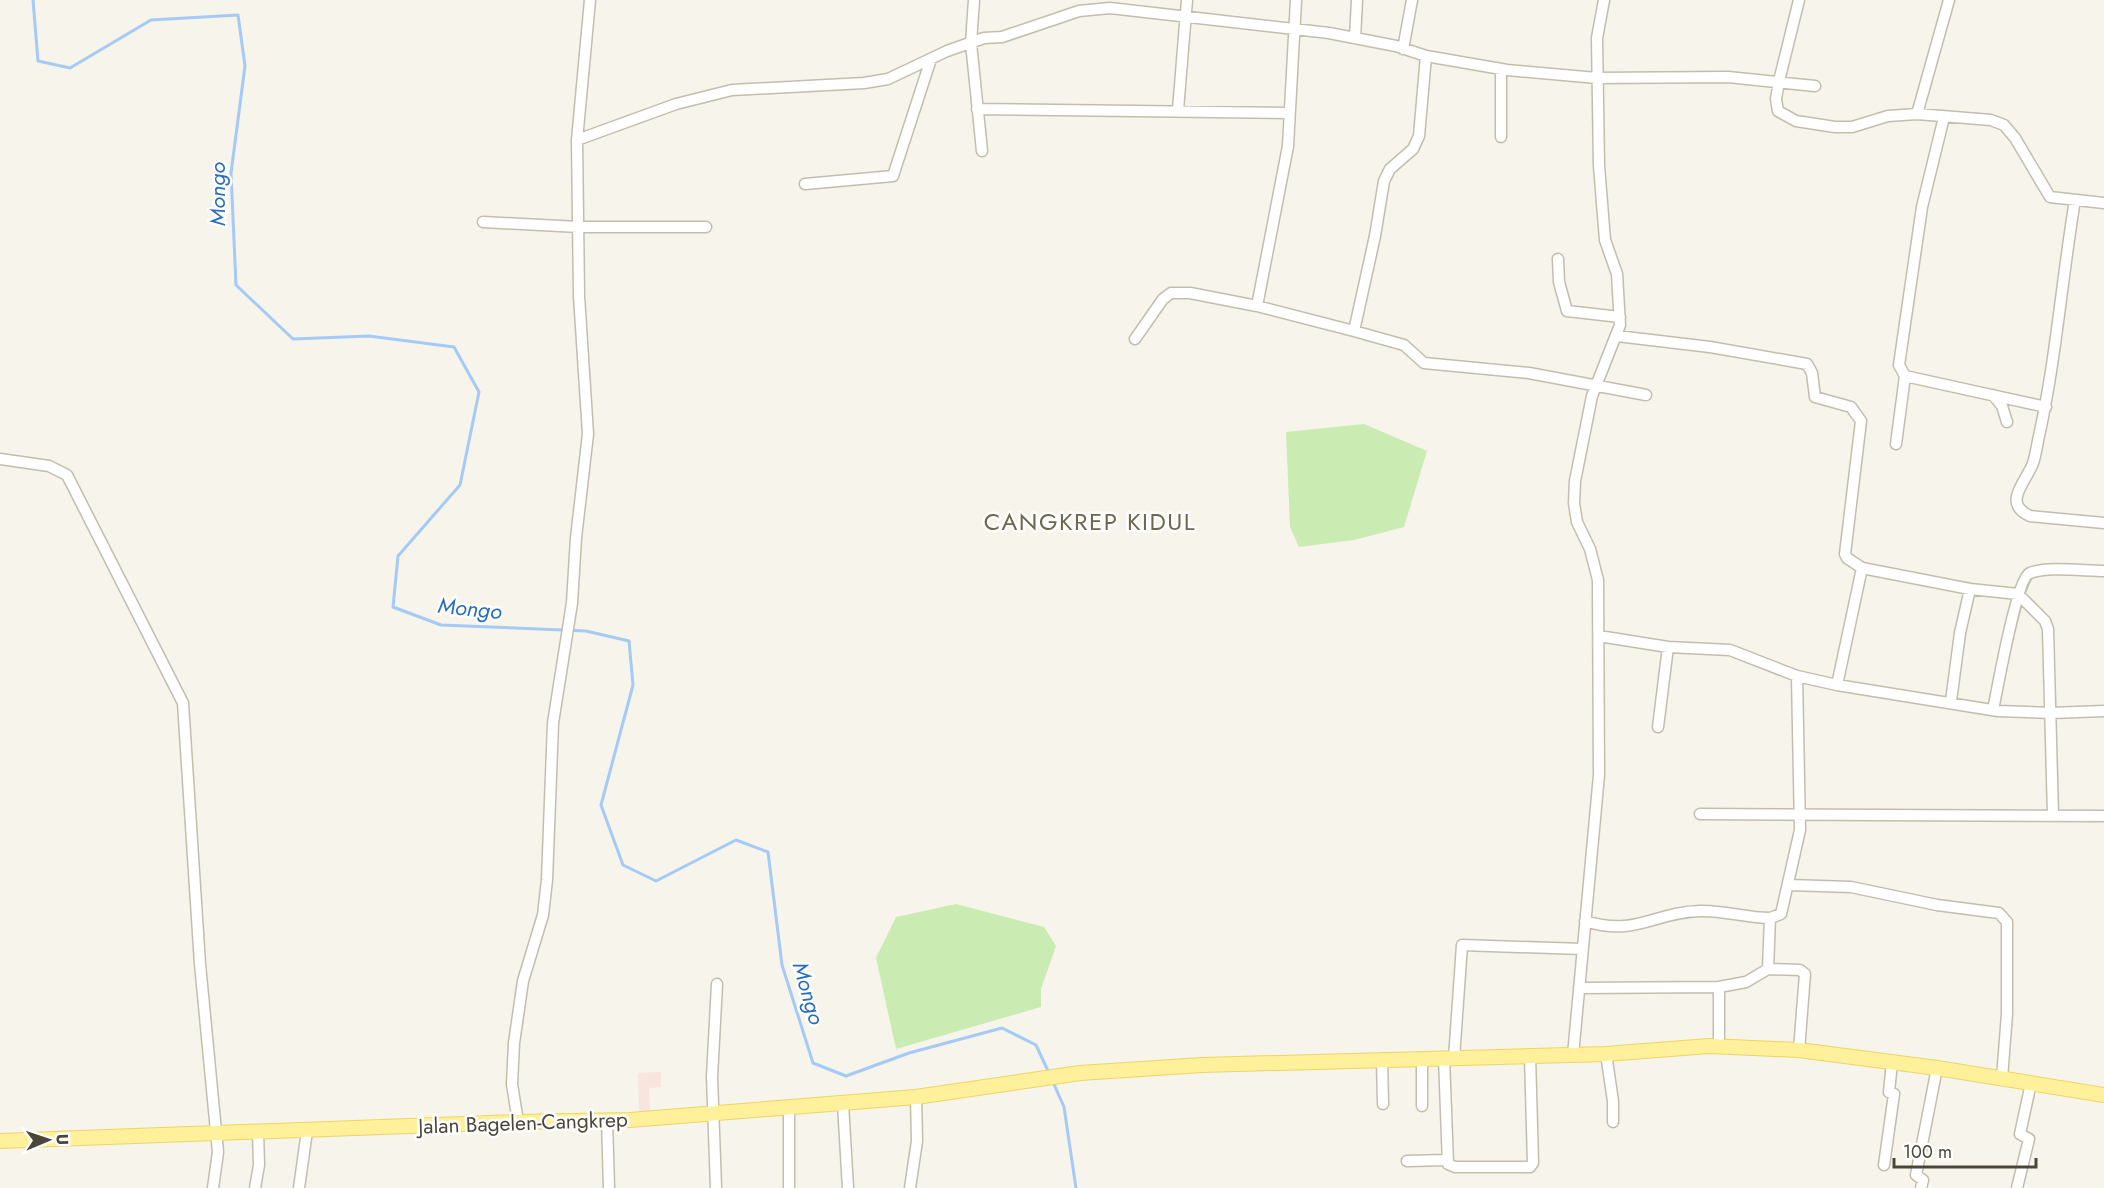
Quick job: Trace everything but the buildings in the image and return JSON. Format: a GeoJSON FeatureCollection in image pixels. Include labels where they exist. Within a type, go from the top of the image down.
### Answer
{"type":"FeatureCollection","features":[{"type":"Feature","properties":{"kind":"main road","name":"Jalan Bagelen-Cangkrep"},"geometry":{"type":"LineString","coordinates":[[0,1141],[713,1115],[916,1097],[1080,1073],[1202,1065],[1606,1054],[1719,1046],[1799,1050],[1938,1068],[2104,1095]]}},
{"type":"Feature","properties":{"kind":"street"},"geometry":{"type":"LineString","coordinates":[[518,1122],[512,1084],[514,1042],[523,981],[543,915],[547,880],[553,723],[572,603],[576,538],[588,434],[579,296],[577,140],[590,0]]}},
{"type":"Feature","properties":{"kind":"street"},"geometry":{"type":"LineString","coordinates":[[974,0],[971,43],[982,152]]}},
{"type":"Feature","properties":{"kind":"street"},"geometry":{"type":"LineString","coordinates":[[1178,110],[1187,0]]}},
{"type":"Feature","properties":{"kind":"street"},"geometry":{"type":"LineString","coordinates":[[1257,306],[1288,146],[1296,0]]}},
{"type":"Feature","properties":{"kind":"street"},"geometry":{"type":"LineString","coordinates":[[1355,38],[1357,0]]}},
{"type":"Feature","properties":{"kind":"street"},"geometry":{"type":"LineString","coordinates":[[1403,49],[1412,0]]}},
{"type":"Feature","properties":{"kind":"street"},"geometry":{"type":"LineString","coordinates":[[1573,1054],[1599,775],[1598,580],[1590,549],[1577,522],[1574,503],[1575,481],[1596,384],[1617,336],[1620,317],[1617,274],[1605,240],[1597,78],[1597,38],[1604,0]]}},
{"type":"Feature","properties":{"kind":"street"},"geometry":{"type":"LineString","coordinates":[[1799,0],[1779,81],[1776,99],[1778,111],[1796,121],[1852,127],[1888,116],[1917,114],[1984,118],[2004,125],[2015,138],[2050,196],[2104,203]]}},
{"type":"Feature","properties":{"kind":"street"},"geometry":{"type":"LineString","coordinates":[[1917,114],[1949,0]]}},
{"type":"Feature","properties":{"kind":"street"},"geometry":{"type":"LineString","coordinates":[[577,140],[676,104],[732,90],[875,82],[888,79],[971,43],[1002,37],[1079,11],[1110,8],[1295,28],[1355,38],[1426,56],[1501,69],[1597,78],[1728,77],[1815,86]]}},
{"type":"Feature","properties":{"kind":"street"},"geometry":{"type":"LineString","coordinates":[[1354,331],[1375,236],[1384,181],[1390,169],[1413,149],[1419,136],[1426,56]]}},
{"type":"Feature","properties":{"kind":"street"},"geometry":{"type":"LineString","coordinates":[[805,184],[893,176],[931,59]]}},
{"type":"Feature","properties":{"kind":"street"},"geometry":{"type":"LineString","coordinates":[[1501,69],[1501,137]]}},
{"type":"Feature","properties":{"kind":"street"},"geometry":{"type":"LineString","coordinates":[[977,109],[1289,112]]}},
{"type":"Feature","properties":{"kind":"street"},"geometry":{"type":"LineString","coordinates":[[1896,444],[1905,376],[1899,365],[1922,207],[1944,117]]}},
{"type":"Feature","properties":{"kind":"street"},"geometry":{"type":"LineString","coordinates":[[2075,200],[2046,407],[2033,463],[2019,487],[2017,506],[2020,512],[2030,516],[2104,523]]}},
{"type":"Feature","properties":{"kind":"street"},"geometry":{"type":"LineString","coordinates":[[483,222],[579,227],[706,227]]}},
{"type":"Feature","properties":{"kind":"street"},"geometry":{"type":"LineString","coordinates":[[1558,259],[1559,282],[1567,311],[1620,317]]}},
{"type":"Feature","properties":{"kind":"street"},"geometry":{"type":"LineString","coordinates":[[1135,339],[1163,299],[1172,293],[1190,293],[1257,306],[1404,345],[1424,363],[1596,384],[1646,395]]}},
{"type":"Feature","properties":{"kind":"street"},"geometry":{"type":"LineString","coordinates":[[1617,336],[1742,351],[1807,364],[1812,373],[1815,397],[1851,407],[1861,421],[1845,554],[1847,558],[1862,568],[1970,589],[2018,594],[2048,627],[2053,815]]}},
{"type":"Feature","properties":{"kind":"street"},"geometry":{"type":"LineString","coordinates":[[1905,376],[2046,407]]}},
{"type":"Feature","properties":{"kind":"street"},"geometry":{"type":"LineString","coordinates":[[1993,395],[2002,406],[2007,422]]}},
{"type":"Feature","properties":{"kind":"street"},"geometry":{"type":"LineString","coordinates":[[0,459],[49,466],[67,475],[183,704],[200,964],[218,1152],[213,1188]]}},
{"type":"Feature","properties":{"kind":"street"},"geometry":{"type":"LineString","coordinates":[[1837,685],[1862,568]]}},
{"type":"Feature","properties":{"kind":"street"},"geometry":{"type":"LineString","coordinates":[[1993,710],[2018,594],[2026,575],[2031,572],[2104,571]]}},
{"type":"Feature","properties":{"kind":"street"},"geometry":{"type":"LineString","coordinates":[[1951,702],[1960,633],[1970,589]]}},
{"type":"Feature","properties":{"kind":"street"},"geometry":{"type":"LineString","coordinates":[[1599,636],[1668,647],[1730,650],[1797,676],[1837,685],[1993,710],[2051,713],[2104,711]]}},
{"type":"Feature","properties":{"kind":"street"},"geometry":{"type":"LineString","coordinates":[[1658,727],[1668,647]]}},
{"type":"Feature","properties":{"kind":"street"},"geometry":{"type":"LineString","coordinates":[[1585,921],[1628,927],[1675,914],[1700,911],[1770,918],[1780,914],[1798,844],[1800,815],[1797,676]]}},
{"type":"Feature","properties":{"kind":"street"},"geometry":{"type":"LineString","coordinates":[[1700,814],[2104,816]]}},
{"type":"Feature","properties":{"kind":"street"},"geometry":{"type":"LineString","coordinates":[[1789,885],[1851,887],[1937,905],[1999,913],[2004,916],[2007,922],[2007,1014],[2002,1078]]}},
{"type":"Feature","properties":{"kind":"street"},"geometry":{"type":"LineString","coordinates":[[1768,969],[1770,918]]}},
{"type":"Feature","properties":{"kind":"street"},"geometry":{"type":"LineString","coordinates":[[1530,1056],[1532,1166],[1450,1166],[1448,1160],[1449,1058],[1462,945],[1582,949]]}},
{"type":"Feature","properties":{"kind":"street"},"geometry":{"type":"LineString","coordinates":[[1579,988],[1719,987],[1746,982],[1768,969],[1800,970],[1805,974],[1799,1050]]}},
{"type":"Feature","properties":{"kind":"street"},"geometry":{"type":"LineString","coordinates":[[716,1188],[712,1077],[717,984]]}},
{"type":"Feature","properties":{"kind":"street"},"geometry":{"type":"LineString","coordinates":[[1719,987],[1719,1046]]}},
{"type":"Feature","properties":{"kind":"street"},"geometry":{"type":"LineString","coordinates":[[1606,1054],[1613,1101],[1613,1122]]}},
{"type":"Feature","properties":{"kind":"street"},"geometry":{"type":"LineString","coordinates":[[1422,1058],[1422,1106]]}},
{"type":"Feature","properties":{"kind":"street"},"geometry":{"type":"LineString","coordinates":[[1382,1059],[1383,1104]]}},
{"type":"Feature","properties":{"kind":"street"},"geometry":{"type":"LineString","coordinates":[[1884,1165],[1894,1094],[1889,1092],[1893,1062]]}},
{"type":"Feature","properties":{"kind":"street"},"geometry":{"type":"LineString","coordinates":[[1921,1188],[1923,1180],[1916,1175],[1938,1068]]}},
{"type":"Feature","properties":{"kind":"street"},"geometry":{"type":"LineString","coordinates":[[2016,1188],[2030,1139],[2020,1134],[2031,1083]]}},
{"type":"Feature","properties":{"kind":"street"},"geometry":{"type":"LineString","coordinates":[[910,1188],[917,1141],[916,1097]]}},
{"type":"Feature","properties":{"kind":"street"},"geometry":{"type":"LineString","coordinates":[[843,1104],[848,1188]]}},
{"type":"Feature","properties":{"kind":"street"},"geometry":{"type":"LineString","coordinates":[[789,1109],[789,1188]]}},
{"type":"Feature","properties":{"kind":"street"},"geometry":{"type":"LineString","coordinates":[[607,1120],[609,1188]]}},
{"type":"Feature","properties":{"kind":"street"},"geometry":{"type":"LineString","coordinates":[[299,1188],[307,1131]]}},
{"type":"Feature","properties":{"kind":"street"},"geometry":{"type":"LineString","coordinates":[[255,1188],[258,1132]]}},
{"type":"Feature","properties":{"kind":"street"},"geometry":{"type":"LineString","coordinates":[[1407,1161],[1448,1160]]}},
{"type":"Feature","properties":{"kind":"shaded area"},"geometry":{"type":"Polygon","coordinates":[[[661,1072],[661,1087],[649,1088],[650,1112],[639,1112],[638,1073],[661,1072]]]}},
{"type":"Feature","properties":{"kind":"green space"},"geometry":{"type":"Polygon","coordinates":[[[1364,424],[1427,451],[1404,527],[1354,540],[1299,547],[1290,527],[1286,432],[1364,424]]]}},
{"type":"Feature","properties":{"kind":"green space"},"geometry":{"type":"Polygon","coordinates":[[[956,904],[1044,927],[1056,946],[1041,989],[1041,1007],[896,1049],[876,958],[896,917],[956,904]]]}},
{"type":"Feature","properties":{"kind":"waterway","name":"Mongo"},"geometry":{"type":"LineString","coordinates":[[33,0],[38,61],[70,68],[151,20],[238,15],[245,66],[231,173],[236,285],[293,339],[369,336],[454,347],[479,392],[460,485],[398,556],[393,607],[441,625],[586,631],[629,641],[633,685],[601,805],[623,865],[656,881],[736,840],[768,852],[782,965],[813,1063],[846,1076],[909,1053],[1002,1028],[1036,1045],[1049,1073]]}},
{"type":"Feature","properties":{"kind":"waterway","name":"Mongo"},"geometry":{"type":"LineString","coordinates":[[1053,1082],[1064,1107],[1076,1188]]}},
{"type":"Feature","properties":{"kind":"district","name":"CANGKREP KIDUL"},"geometry":{"type":"Point","coordinates":[1090,521]}}]}
